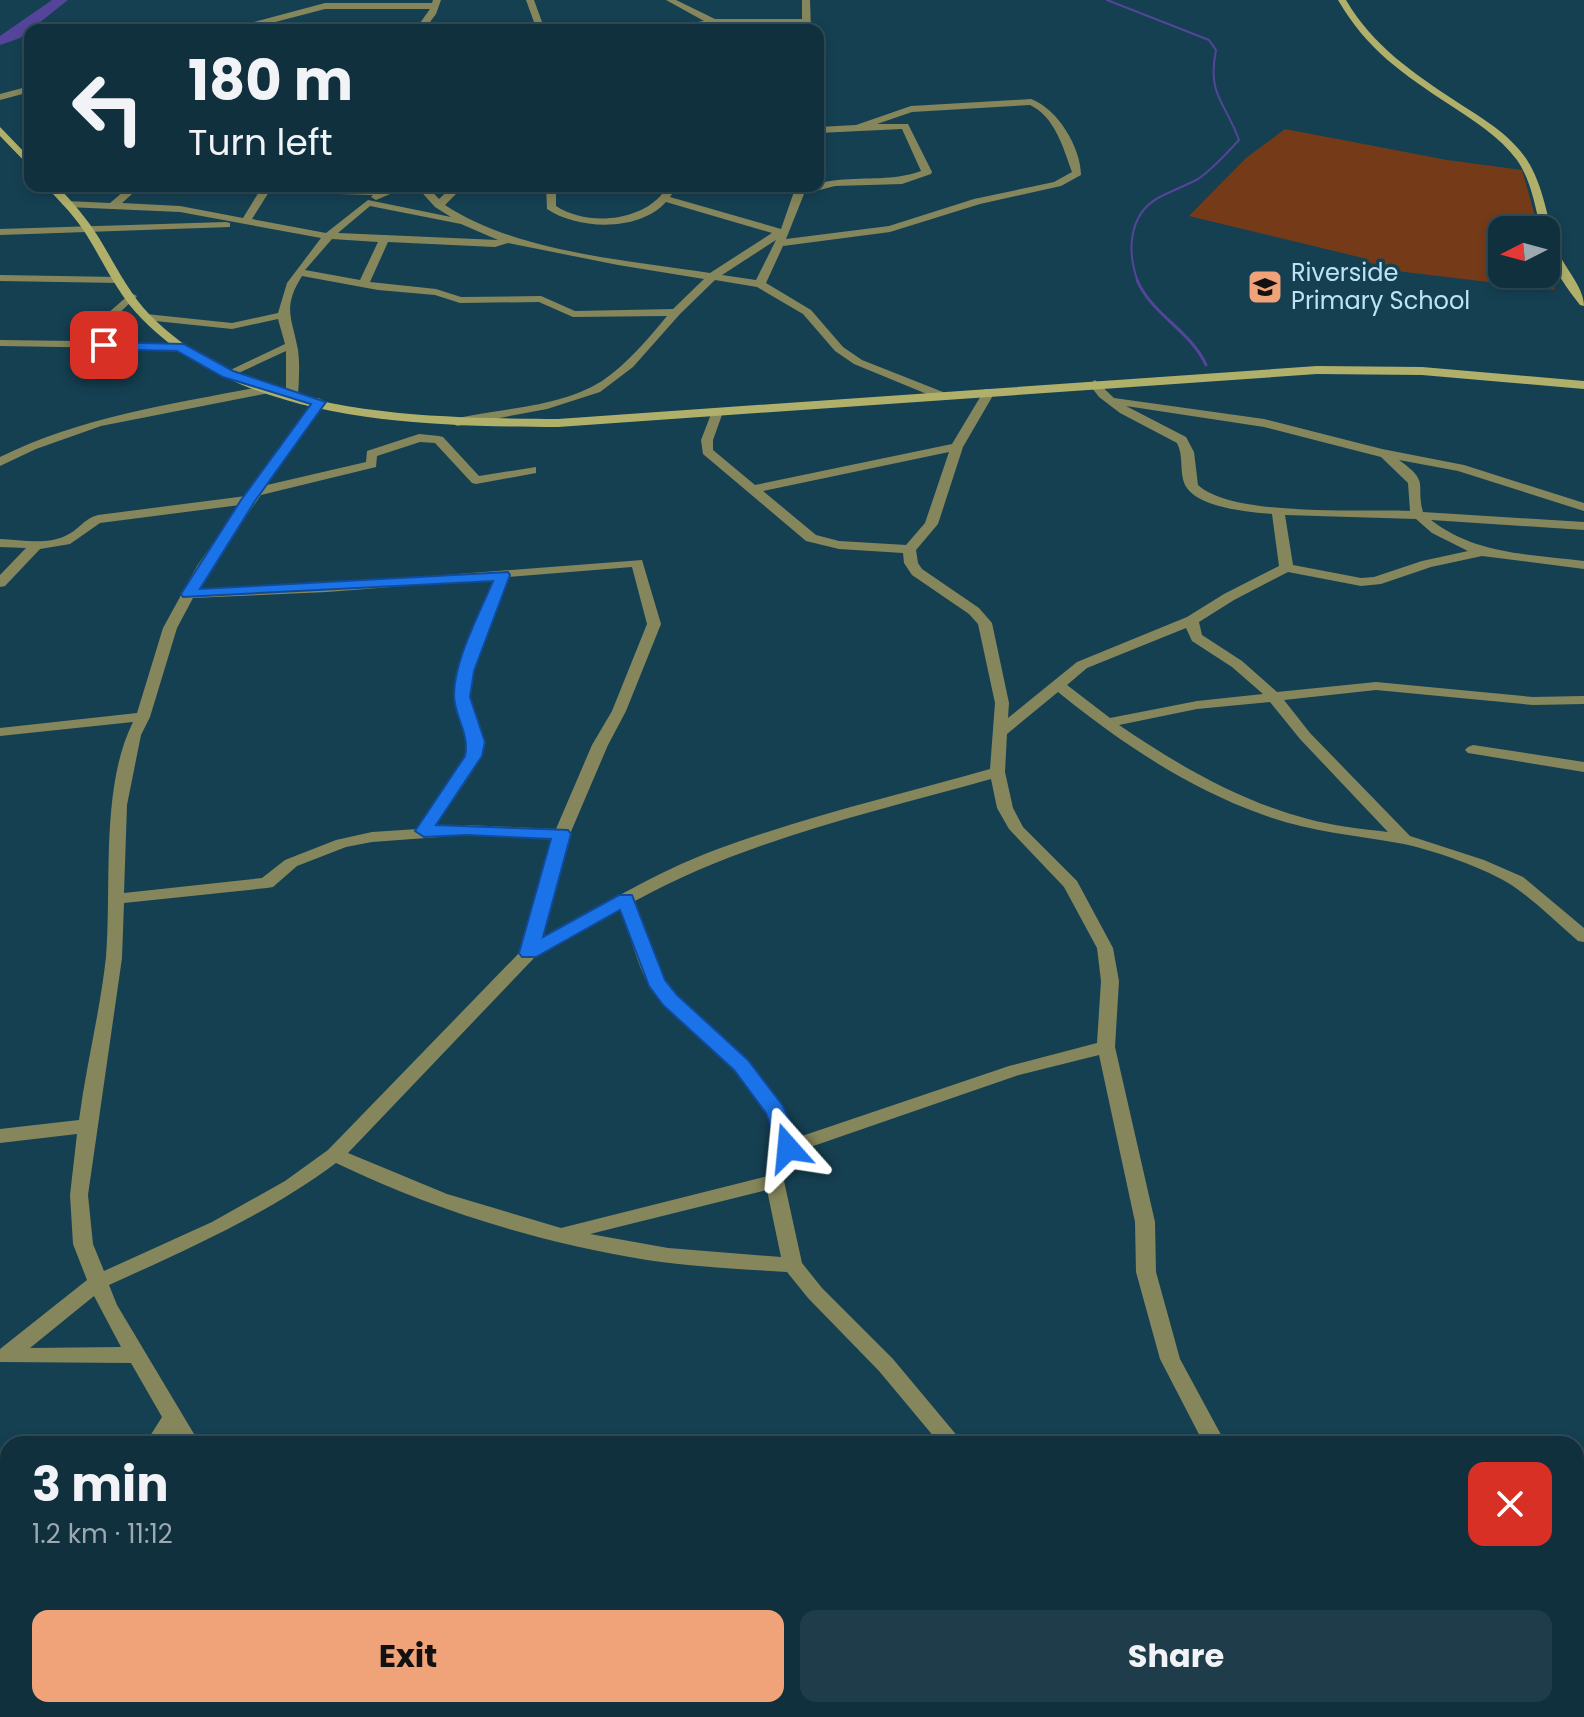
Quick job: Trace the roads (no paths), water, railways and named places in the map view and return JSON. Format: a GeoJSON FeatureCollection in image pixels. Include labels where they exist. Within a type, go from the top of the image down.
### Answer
{"type":"FeatureCollection","features":[{"type":"Feature","properties":{"kind":"street"},"geometry":{"type":"LineString","coordinates":[[530,0],[537,24]]}},
{"type":"Feature","properties":{"kind":"street"},"geometry":{"type":"LineString","coordinates":[[670,0],[713,22]]}},
{"type":"Feature","properties":{"kind":"street"},"geometry":{"type":"LineString","coordinates":[[806,24],[807,4],[821,0]]}},
{"type":"Feature","properties":{"kind":"street"},"geometry":{"type":"LineString","coordinates":[[1342,0],[1357,27],[1390,57],[1427,88],[1496,133],[1523,160],[1553,254],[1584,303]]}},
{"type":"Feature","properties":{"kind":"street"},"geometry":{"type":"LineString","coordinates":[[257,24],[325,6],[364,2],[437,3]]}},
{"type":"Feature","properties":{"kind":"street"},"geometry":{"type":"LineString","coordinates":[[423,24],[437,3]]}},
{"type":"Feature","properties":{"kind":"street"},"geometry":{"type":"LineString","coordinates":[[697,24],[760,24]]}},
{"type":"Feature","properties":{"kind":"street"},"geometry":{"type":"LineString","coordinates":[[0,97],[24,91]]}},
{"type":"Feature","properties":{"kind":"street"},"geometry":{"type":"LineString","coordinates":[[551,192],[551,207],[566,217],[581,220],[599,221],[632,216],[666,199],[781,236],[890,229],[978,201],[1057,184],[1077,173],[1059,129],[1040,106],[1031,102],[911,109],[858,128]]}},
{"type":"Feature","properties":{"kind":"street"},"geometry":{"type":"LineString","coordinates":[[824,130],[905,126],[927,172],[902,181],[824,186]]}},
{"type":"Feature","properties":{"kind":"street"},"geometry":{"type":"LineString","coordinates":[[0,130],[24,157]]}},
{"type":"Feature","properties":{"kind":"street"},"geometry":{"type":"LineString","coordinates":[[56,192],[87,228],[146,317],[179,347],[228,374],[270,389],[319,402],[454,423],[558,423],[1328,370],[1422,371],[1584,385]]}},
{"type":"Feature","properties":{"kind":"street"},"geometry":{"type":"LineString","coordinates":[[114,205],[129,192]]}},
{"type":"Feature","properties":{"kind":"street"},"geometry":{"type":"LineString","coordinates":[[245,222],[262,192]]}},
{"type":"Feature","properties":{"kind":"street"},"geometry":{"type":"LineString","coordinates":[[292,395],[295,365],[283,315],[288,295],[299,272],[325,236],[383,192]]}},
{"type":"Feature","properties":{"kind":"street"},"geometry":{"type":"LineString","coordinates":[[427,192],[439,205],[466,223]]}},
{"type":"Feature","properties":{"kind":"street"},"geometry":{"type":"LineString","coordinates":[[439,205],[453,192]]}},
{"type":"Feature","properties":{"kind":"street"},"geometry":{"type":"LineString","coordinates":[[665,192],[666,199]]}},
{"type":"Feature","properties":{"kind":"street"},"geometry":{"type":"LineString","coordinates":[[760,284],[799,193]]}},
{"type":"Feature","properties":{"kind":"street"},"geometry":{"type":"LineString","coordinates":[[368,203],[466,223],[508,240],[618,262],[760,284],[807,312],[839,349],[858,362],[939,395]]}},
{"type":"Feature","properties":{"kind":"street"},"geometry":{"type":"LineString","coordinates":[[67,204],[180,209],[325,236],[495,244],[508,240]]}},
{"type":"Feature","properties":{"kind":"street"},"geometry":{"type":"LineString","coordinates":[[0,232],[260,225]]}},
{"type":"Feature","properties":{"kind":"street"},"geometry":{"type":"LineString","coordinates":[[454,423],[571,398],[598,388],[653,340],[713,276],[781,236]]}},
{"type":"Feature","properties":{"kind":"street"},"geometry":{"type":"LineString","coordinates":[[364,284],[384,239]]}},
{"type":"Feature","properties":{"kind":"street"},"geometry":{"type":"LineString","coordinates":[[299,272],[364,284],[436,292],[460,300],[541,299],[573,314],[676,312]]}},
{"type":"Feature","properties":{"kind":"street"},"geometry":{"type":"LineString","coordinates":[[0,278],[119,280]]}},
{"type":"Feature","properties":{"kind":"street"},"geometry":{"type":"LineString","coordinates":[[79,345],[131,296]]}},
{"type":"Feature","properties":{"kind":"street"},"geometry":{"type":"LineString","coordinates":[[146,317],[232,326],[283,315]]}},
{"type":"Feature","properties":{"kind":"street"},"geometry":{"type":"LineString","coordinates":[[0,343],[179,347]]}},
{"type":"Feature","properties":{"kind":"street"},"geometry":{"type":"LineString","coordinates":[[228,374],[291,345]]}},
{"type":"Feature","properties":{"kind":"street"},"geometry":{"type":"LineString","coordinates":[[1095,384],[1110,401],[1187,446],[1190,483],[1197,493],[1226,504],[1278,510],[1584,526]]}},
{"type":"Feature","properties":{"kind":"street"},"geometry":{"type":"LineString","coordinates":[[0,462],[34,443],[72,429],[270,389]]}},
{"type":"Feature","properties":{"kind":"street"},"geometry":{"type":"LineString","coordinates":[[989,392],[957,447],[931,524],[909,549],[911,563],[917,572],[974,611],[985,623],[1002,703],[997,772],[1005,808],[1017,829],[1071,885],[1105,948],[1110,981],[1106,1047],[1145,1222],[1146,1272],[1170,1359],[1211,1436]]}},
{"type":"Feature","properties":{"kind":"street"},"geometry":{"type":"LineString","coordinates":[[1110,401],[1209,413],[1476,472],[1584,507]]}},
{"type":"Feature","properties":{"kind":"street"},"geometry":{"type":"LineString","coordinates":[[185,1436],[108,1307],[83,1244],[79,1195],[114,958],[119,805],[134,735],[143,717],[170,628],[251,496],[319,402]]}},
{"type":"Feature","properties":{"kind":"street"},"geometry":{"type":"LineString","coordinates":[[717,412],[707,440],[707,451],[716,462],[754,489],[811,538],[823,543],[909,549]]}},
{"type":"Feature","properties":{"kind":"street"},"geometry":{"type":"LineString","coordinates":[[1155,426],[1209,413]]}},
{"type":"Feature","properties":{"kind":"street"},"geometry":{"type":"LineString","coordinates":[[0,543],[71,540],[87,522],[98,519],[251,496],[372,464],[371,454],[419,438],[439,440],[476,480],[532,470]]}},
{"type":"Feature","properties":{"kind":"street"},"geometry":{"type":"LineString","coordinates":[[754,489],[957,447]]}},
{"type":"Feature","properties":{"kind":"street"},"geometry":{"type":"LineString","coordinates":[[1382,453],[1412,478],[1416,487],[1414,498],[1421,517],[1462,545],[1482,552],[1584,565]]}},
{"type":"Feature","properties":{"kind":"street"},"geometry":{"type":"LineString","coordinates":[[1278,510],[1286,546],[1286,568]]}},
{"type":"Feature","properties":{"kind":"street"},"geometry":{"type":"LineString","coordinates":[[0,583],[38,543]]}},
{"type":"Feature","properties":{"kind":"street"},"geometry":{"type":"LineString","coordinates":[[999,733],[1057,684],[1094,659],[1192,620],[1286,568],[1342,580],[1376,581],[1427,564],[1482,552]]}},
{"type":"Feature","properties":{"kind":"street"},"geometry":{"type":"LineString","coordinates":[[189,594],[502,575],[621,562],[637,563],[654,616],[652,634],[562,834],[529,953]]}},
{"type":"Feature","properties":{"kind":"street"},"geometry":{"type":"LineString","coordinates":[[424,831],[473,756],[477,742],[462,697],[466,671],[502,575]]}},
{"type":"Feature","properties":{"kind":"street"},"geometry":{"type":"LineString","coordinates":[[1192,620],[1193,633],[1197,638],[1237,664],[1275,699],[1305,736],[1404,839]]}},
{"type":"Feature","properties":{"kind":"street"},"geometry":{"type":"LineString","coordinates":[[1057,684],[1155,756],[1216,791],[1300,822],[1404,839],[1478,863],[1517,881],[1584,937]]}},
{"type":"Feature","properties":{"kind":"street"},"geometry":{"type":"LineString","coordinates":[[1108,723],[1197,705],[1376,686],[1533,701],[1584,700]]}},
{"type":"Feature","properties":{"kind":"street"},"geometry":{"type":"LineString","coordinates":[[0,732],[143,717]]}},
{"type":"Feature","properties":{"kind":"street"},"geometry":{"type":"LineString","coordinates":[[0,739],[20,730]]}},
{"type":"Feature","properties":{"kind":"street"},"geometry":{"type":"LineString","coordinates":[[1473,750],[1584,767]]}},
{"type":"Feature","properties":{"kind":"street"},"geometry":{"type":"LineString","coordinates":[[3,1356],[98,1282],[219,1227],[292,1186],[335,1155],[529,953],[674,873],[756,841],[997,772]]}},
{"type":"Feature","properties":{"kind":"street"},"geometry":{"type":"LineString","coordinates":[[115,899],[267,883],[291,863],[342,843],[424,831],[562,834]]}},
{"type":"Feature","properties":{"kind":"street"},"geometry":{"type":"LineString","coordinates":[[626,899],[656,982],[670,1000],[741,1065],[776,1111],[787,1137],[788,1148],[775,1181],[793,1265],[815,1293],[886,1365],[946,1436]]}},
{"type":"Feature","properties":{"kind":"street"},"geometry":{"type":"LineString","coordinates":[[788,1148],[1015,1070],[1106,1047]]}},
{"type":"Feature","properties":{"kind":"street"},"geometry":{"type":"LineString","coordinates":[[0,1136],[87,1126]]}},
{"type":"Feature","properties":{"kind":"street"},"geometry":{"type":"LineString","coordinates":[[335,1155],[385,1180],[563,1234],[626,1249],[685,1257],[793,1265]]}},
{"type":"Feature","properties":{"kind":"street"},"geometry":{"type":"LineString","coordinates":[[563,1234],[775,1181]]}},
{"type":"Feature","properties":{"kind":"street"},"geometry":{"type":"LineString","coordinates":[[3,1356],[136,1355]]}},
{"type":"Feature","properties":{"kind":"street"},"geometry":{"type":"LineString","coordinates":[[161,1436],[174,1417]]}},
{"type":"Feature","properties":{"kind":"waterway"},"geometry":{"type":"LineString","coordinates":[[29,24],[61,0]]}},
{"type":"Feature","properties":{"kind":"waterway"},"geometry":{"type":"LineString","coordinates":[[1107,0],[1209,40],[1216,50],[1216,88],[1239,140],[1204,175],[1158,198],[1141,214],[1132,247],[1138,281]]}},
{"type":"Feature","properties":{"kind":"waterway"},"geometry":{"type":"LineString","coordinates":[[0,41],[24,28]]}},
{"type":"Feature","properties":{"kind":"waterway"},"geometry":{"type":"LineString","coordinates":[[1138,281],[1152,303],[1191,342],[1206,365]]}},
{"type":"Feature","properties":{"kind":"place","name":"Riverside Primary School"},"geometry":{"type":"Point","coordinates":[1265,287]}}]}
